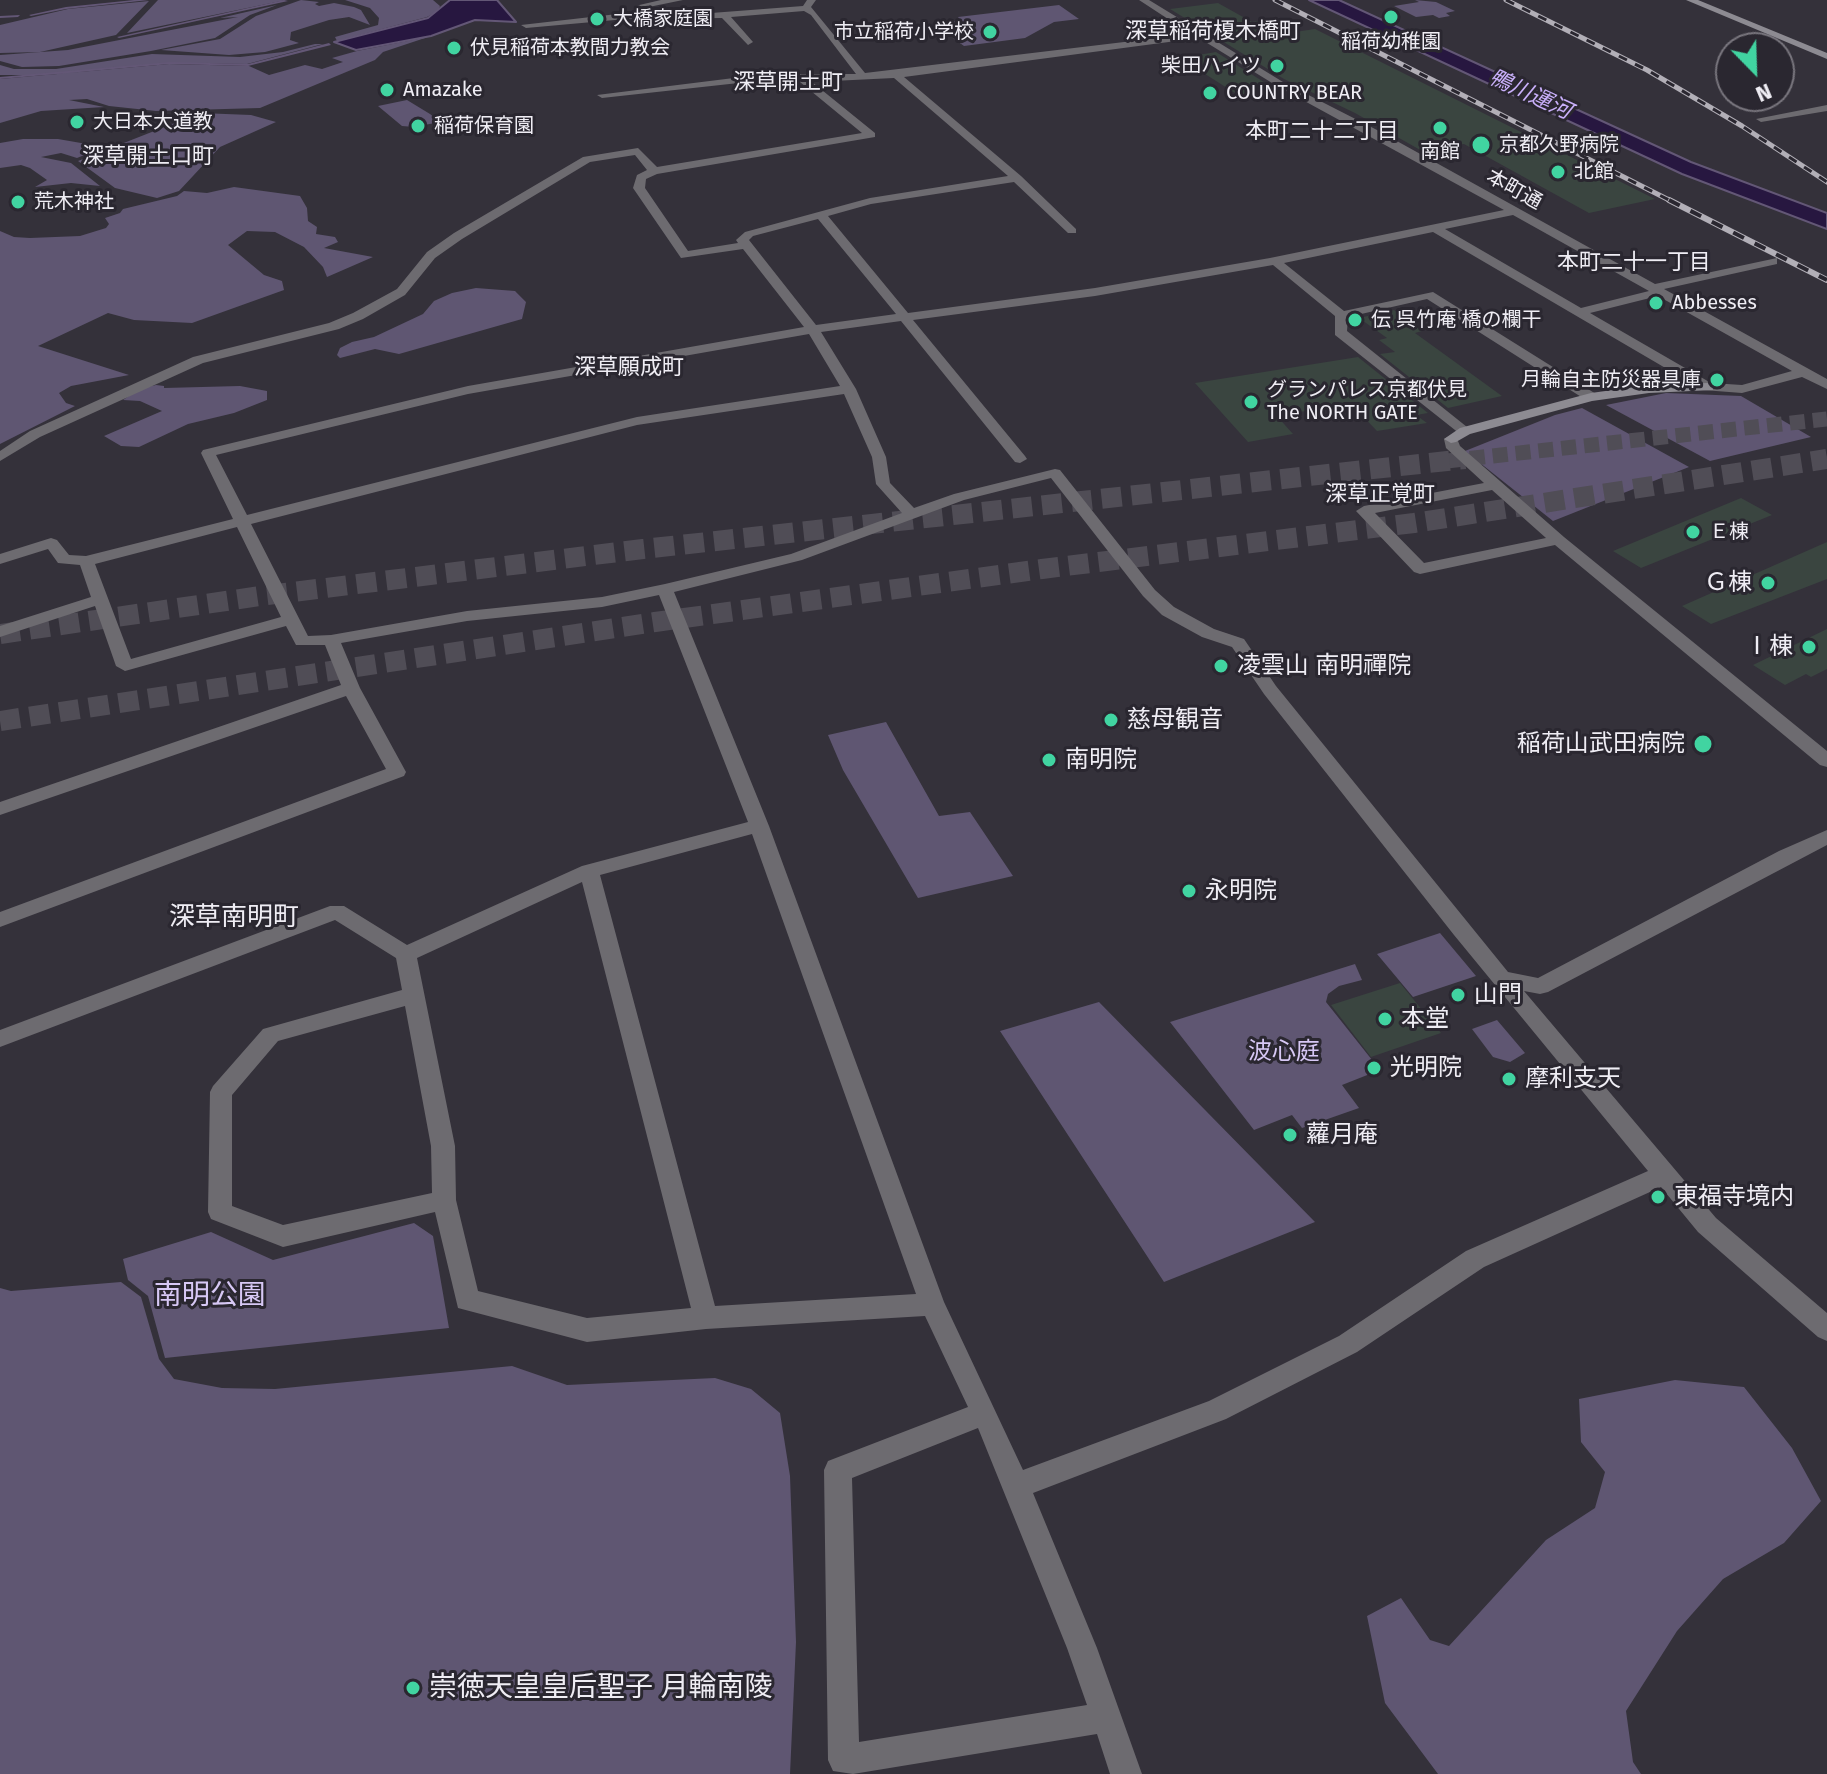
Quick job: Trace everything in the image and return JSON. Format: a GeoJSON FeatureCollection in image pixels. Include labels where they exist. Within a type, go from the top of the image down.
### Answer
{"type":"FeatureCollection","features":[{"type":"Feature","properties":{"kind":"street"},"geometry":{"type":"LineString","coordinates":[[626,16],[631,7],[679,0]]}},
{"type":"Feature","properties":{"kind":"street","name":"本町通"},"geometry":{"type":"LineString","coordinates":[[1143,0],[1280,84],[1827,385]]}},
{"type":"Feature","properties":{"kind":"street"},"geometry":{"type":"LineString","coordinates":[[1690,0],[1827,56]]}},
{"type":"Feature","properties":{"kind":"street"},"geometry":{"type":"LineString","coordinates":[[526,25],[626,16],[725,15],[809,4],[864,78]]}},
{"type":"Feature","properties":{"kind":"street"},"geometry":{"type":"LineString","coordinates":[[725,15],[748,42]]}},
{"type":"Feature","properties":{"kind":"street"},"geometry":{"type":"LineString","coordinates":[[602,95],[766,77],[803,79],[896,75],[1202,35]]}},
{"type":"Feature","properties":{"kind":"street"},"geometry":{"type":"LineString","coordinates":[[896,75],[1017,178],[1072,231]]}},
{"type":"Feature","properties":{"kind":"street"},"geometry":{"type":"LineString","coordinates":[[745,245],[685,255],[639,188],[641,177],[654,171],[871,135],[803,79]]}},
{"type":"Feature","properties":{"kind":"street"},"geometry":{"type":"LineString","coordinates":[[1761,119],[1827,108]]}},
{"type":"Feature","properties":{"kind":"street"},"geometry":{"type":"LineString","coordinates":[[0,457],[35,434],[198,360],[334,326],[358,316],[401,292],[431,255],[458,236],[587,159],[638,151],[654,171]]}},
{"type":"Feature","properties":{"kind":"street"},"geometry":{"type":"LineString","coordinates":[[911,514],[883,484],[879,457],[849,389],[813,329],[742,240],[749,234],[870,201],[1017,178]]}},
{"type":"Feature","properties":{"kind":"street"},"geometry":{"type":"LineString","coordinates":[[1515,211],[1275,261],[1095,292],[813,329],[464,391],[208,453],[302,641],[331,640],[467,616],[602,602],[665,589],[796,557],[959,497],[1055,473],[1140,583],[1168,611],[1208,633],[1238,643],[1270,690],[1502,979],[1707,1225],[1827,1329]]}},
{"type":"Feature","properties":{"kind":"street"},"geometry":{"type":"LineString","coordinates":[[820,213],[1020,459]]}},
{"type":"Feature","properties":{"kind":"street"},"geometry":{"type":"LineString","coordinates":[[1435,228],[1708,387]]}},
{"type":"Feature","properties":{"kind":"street"},"geometry":{"type":"LineString","coordinates":[[1275,261],[1342,315]]}},
{"type":"Feature","properties":{"kind":"street"},"geometry":{"type":"LineString","coordinates":[[1579,312],[1773,261]]}},
{"type":"Feature","properties":{"kind":"street"},"geometry":{"type":"LineString","coordinates":[[1342,315],[1429,295],[1591,397]]}},
{"type":"Feature","properties":{"kind":"street"},"geometry":{"type":"LineString","coordinates":[[1342,315],[1340,332],[1458,435]]}},
{"type":"Feature","properties":{"kind":"street"},"geometry":{"type":"LineString","coordinates":[[1458,435],[1591,397],[1649,389],[1742,389],[1805,372]]}},
{"type":"Feature","properties":{"kind":"street"},"geometry":{"type":"LineString","coordinates":[[0,559],[51,543],[64,560],[86,561],[637,421],[849,389]]}},
{"type":"Feature","properties":{"kind":"street"},"geometry":{"type":"LineString","coordinates":[[1458,435],[1453,448],[1558,540],[1827,761]]}},
{"type":"Feature","properties":{"kind":"street"},"geometry":{"type":"LineString","coordinates":[[1495,485],[1364,511],[1420,569],[1558,540]]}},
{"type":"Feature","properties":{"kind":"street"},"geometry":{"type":"LineString","coordinates":[[86,561],[125,666],[291,619]]}},
{"type":"Feature","properties":{"kind":"street"},"geometry":{"type":"LineString","coordinates":[[665,589],[759,826],[932,1304],[985,1413],[1016,1486],[1082,1648],[1126,1774]]}},
{"type":"Feature","properties":{"kind":"street"},"geometry":{"type":"LineString","coordinates":[[0,632],[100,599]]}},
{"type":"Feature","properties":{"kind":"street"},"geometry":{"type":"LineString","coordinates":[[0,920],[397,772],[351,688],[331,640]]}},
{"type":"Feature","properties":{"kind":"street"},"geometry":{"type":"LineString","coordinates":[[0,809],[351,688]]}},
{"type":"Feature","properties":{"kind":"street"},"geometry":{"type":"LineString","coordinates":[[406,954],[589,871],[759,826]]}},
{"type":"Feature","properties":{"kind":"street"},"geometry":{"type":"LineString","coordinates":[[1502,979],[1540,986],[1827,837]]}},
{"type":"Feature","properties":{"kind":"street"},"geometry":{"type":"LineString","coordinates":[[589,871],[706,1318]]}},
{"type":"Feature","properties":{"kind":"street"},"geometry":{"type":"LineString","coordinates":[[0,1039],[337,911],[406,954],[443,1146],[444,1200],[467,1300],[587,1330],[706,1318],[932,1304]]}},
{"type":"Feature","properties":{"kind":"street"},"geometry":{"type":"LineString","coordinates":[[414,995],[271,1035],[221,1092],[220,1212],[283,1236],[444,1200]]}},
{"type":"Feature","properties":{"kind":"street"},"geometry":{"type":"LineString","coordinates":[[1016,1486],[1217,1410],[1348,1344],[1475,1259],[1665,1174]]}},
{"type":"Feature","properties":{"kind":"street"},"geometry":{"type":"LineString","coordinates":[[985,1413],[838,1470],[844,1760],[1106,1717]]}},
{"type":"Feature","properties":{"kind":"green space"},"geometry":{"type":"Polygon","coordinates":[[[158,0],[286,0],[127,33],[158,0]]]}},
{"type":"Feature","properties":{"kind":"green space"},"geometry":{"type":"Polygon","coordinates":[[[301,0],[319,2],[315,4],[319,6],[334,3],[354,7],[361,10],[370,25],[349,17],[329,20],[291,32],[290,40],[299,43],[265,52],[229,55],[161,50],[220,39],[256,16],[301,0]]]}},
{"type":"Feature","properties":{"kind":"green space"},"geometry":{"type":"Polygon","coordinates":[[[345,0],[433,0],[440,6],[438,11],[427,17],[337,41],[335,37],[378,25],[379,18],[370,8],[345,0]]]}},
{"type":"Feature","properties":{"kind":"green space"},"geometry":{"type":"Polygon","coordinates":[[[1415,0],[1436,2],[1455,11],[1446,13],[1450,16],[1439,18],[1433,15],[1416,17],[1394,6],[1419,2],[1415,0]]]}},
{"type":"Feature","properties":{"kind":"green space"},"geometry":{"type":"Polygon","coordinates":[[[149,1],[116,35],[40,52],[0,53],[0,25],[68,9],[149,1]]]}},
{"type":"Feature","properties":{"kind":"green space"},"geometry":{"type":"Polygon","coordinates":[[[277,5],[250,15],[215,38],[151,51],[59,66],[22,67],[0,61],[0,55],[68,50],[238,17],[220,18],[277,5]]]}},
{"type":"Feature","properties":{"kind":"green space"},"geometry":{"type":"Polygon","coordinates":[[[1059,5],[1079,19],[1054,22],[1025,38],[964,46],[953,38],[960,36],[949,22],[960,20],[958,17],[1059,5]]]}},
{"type":"Feature","properties":{"kind":"green space"},"geometry":{"type":"Polygon","coordinates":[[[428,37],[383,52],[375,60],[260,108],[156,111],[109,106],[87,99],[69,100],[104,107],[41,111],[0,123],[0,79],[169,64],[249,66],[269,75],[305,65],[322,69],[343,62],[332,58],[428,37]]]}},
{"type":"Feature","properties":{"kind":"green space"},"geometry":{"type":"Polygon","coordinates":[[[323,44],[247,64],[170,63],[47,75],[0,75],[0,65],[14,69],[56,69],[152,54],[240,57],[283,52],[323,44]]]}},
{"type":"Feature","properties":{"kind":"green space"},"geometry":{"type":"Polygon","coordinates":[[[407,100],[440,122],[402,126],[378,106],[407,100]]]}},
{"type":"Feature","properties":{"kind":"green space"},"geometry":{"type":"Polygon","coordinates":[[[200,113],[251,115],[276,122],[220,147],[179,191],[157,198],[115,188],[78,161],[200,113]]]}},
{"type":"Feature","properties":{"kind":"green space"},"geometry":{"type":"Polygon","coordinates":[[[23,139],[58,139],[104,147],[77,158],[61,153],[41,157],[71,163],[100,186],[71,183],[35,187],[47,180],[30,168],[21,165],[0,168],[0,143],[23,139]]]}},
{"type":"Feature","properties":{"kind":"green space"},"geometry":{"type":"Polygon","coordinates":[[[234,187],[300,196],[307,208],[308,221],[317,227],[316,234],[335,237],[338,242],[324,248],[373,257],[327,277],[323,267],[304,247],[275,232],[247,231],[228,245],[264,275],[282,281],[284,290],[192,323],[134,320],[108,313],[38,346],[129,375],[71,386],[59,393],[66,403],[75,406],[0,444],[0,231],[14,237],[30,238],[80,236],[106,228],[109,224],[105,218],[123,209],[177,196],[184,191],[207,193],[234,187]]]}},
{"type":"Feature","properties":{"kind":"green space"},"geometry":{"type":"Polygon","coordinates":[[[476,288],[515,291],[526,302],[522,319],[399,354],[375,349],[340,358],[337,355],[340,348],[352,342],[374,337],[423,314],[434,301],[476,288]]]}},
{"type":"Feature","properties":{"kind":"green space"},"geometry":{"type":"Polygon","coordinates":[[[156,385],[164,388],[240,386],[267,391],[267,400],[234,413],[188,424],[139,447],[121,446],[104,436],[162,411],[140,401],[123,400],[139,389],[156,385]]]}},
{"type":"Feature","properties":{"kind":"green space"},"geometry":{"type":"Polygon","coordinates":[[[1666,393],[1741,396],[1811,437],[1710,461],[1606,405],[1666,393]]]}},
{"type":"Feature","properties":{"kind":"green space"},"geometry":{"type":"Polygon","coordinates":[[[1582,408],[1689,467],[1553,521],[1465,451],[1555,415],[1582,408]]]}},
{"type":"Feature","properties":{"kind":"green space"},"geometry":{"type":"Polygon","coordinates":[[[886,722],[939,816],[970,812],[1013,876],[918,898],[843,770],[828,735],[886,722]]]}},
{"type":"Feature","properties":{"kind":"green space"},"geometry":{"type":"Polygon","coordinates":[[[1440,933],[1476,976],[1413,997],[1377,954],[1440,933]]]}},
{"type":"Feature","properties":{"kind":"green space","name":"波心庭"},"geometry":{"type":"Polygon","coordinates":[[[1355,964],[1362,980],[1339,986],[1328,994],[1326,1002],[1380,1070],[1342,1085],[1359,1108],[1302,1128],[1292,1115],[1254,1130],[1170,1022],[1355,964]]]}},
{"type":"Feature","properties":{"kind":"green space"},"geometry":{"type":"Polygon","coordinates":[[[1099,1002],[1315,1222],[1164,1282],[1000,1031],[1099,1002]]]}},
{"type":"Feature","properties":{"kind":"green space"},"geometry":{"type":"Polygon","coordinates":[[[1497,1020],[1525,1053],[1510,1062],[1493,1057],[1472,1029],[1497,1020]]]}},
{"type":"Feature","properties":{"kind":"green space","name":"南明公園"},"geometry":{"type":"Polygon","coordinates":[[[414,1223],[433,1236],[449,1328],[165,1358],[148,1296],[128,1280],[123,1259],[211,1232],[273,1260],[414,1223]]]}},
{"type":"Feature","properties":{"kind":"green space"},"geometry":{"type":"Polygon","coordinates":[[[121,1282],[141,1297],[159,1359],[174,1379],[222,1388],[275,1389],[512,1366],[567,1385],[715,1378],[751,1389],[780,1413],[790,1476],[796,1642],[790,1774],[0,1774],[0,1288],[11,1291],[121,1282]]]}},
{"type":"Feature","properties":{"kind":"green space"},"geometry":{"type":"Polygon","coordinates":[[[1675,1380],[1744,1387],[1792,1448],[1821,1501],[1784,1543],[1723,1579],[1677,1631],[1626,1711],[1633,1762],[1641,1774],[1438,1774],[1385,1703],[1367,1616],[1401,1598],[1430,1640],[1449,1646],[1546,1540],[1595,1508],[1605,1472],[1581,1442],[1579,1399],[1675,1380]]]}},
{"type":"Feature","properties":{"kind":"water"},"geometry":{"type":"Polygon","coordinates":[[[450,0],[497,0],[516,22],[475,20],[431,36],[356,50],[334,42],[428,18],[450,0]]]}},
{"type":"Feature","properties":{"kind":"water","name":"鴨川運河"},"geometry":{"type":"Polygon","coordinates":[[[1309,0],[1339,0],[1691,162],[1827,213],[1827,229],[1682,174],[1309,0]]]}},
{"type":"Feature","properties":{"kind":"building"},"geometry":{"type":"Polygon","coordinates":[[[1218,3],[1252,22],[1264,20],[1288,33],[1315,29],[1655,199],[1589,213],[1464,144],[1422,151],[1355,113],[1284,79],[1170,9],[1218,3]]]}},
{"type":"Feature","properties":{"kind":"building"},"geometry":{"type":"Polygon","coordinates":[[[1216,52],[1275,89],[1238,95],[1180,58],[1216,52]]]}},
{"type":"Feature","properties":{"kind":"building"},"geometry":{"type":"Polygon","coordinates":[[[1394,310],[1422,331],[1415,333],[1502,396],[1448,408],[1380,354],[1395,352],[1379,340],[1387,338],[1359,318],[1394,310]]]}},
{"type":"Feature","properties":{"kind":"building","name":"グランパレス京都伏見 The NORTH GATE"},"geometry":{"type":"Polygon","coordinates":[[[1358,357],[1428,413],[1416,415],[1427,423],[1377,431],[1353,406],[1344,406],[1276,415],[1293,434],[1248,442],[1195,383],[1358,357]]]}},
{"type":"Feature","properties":{"kind":"building","name":"Ｅ棟"},"geometry":{"type":"Polygon","coordinates":[[[1741,498],[1772,515],[1641,568],[1613,551],[1741,498]]]}},
{"type":"Feature","properties":{"kind":"building","name":"Ｇ棟"},"geometry":{"type":"Polygon","coordinates":[[[1827,542],[1827,579],[1711,624],[1682,606],[1827,542]]]}},
{"type":"Feature","properties":{"kind":"building","name":"Ⅰ棟"},"geometry":{"type":"Polygon","coordinates":[[[1827,629],[1827,669],[1811,677],[1806,674],[1785,685],[1753,665],[1827,629]]]}},
{"type":"Feature","properties":{"kind":"building","name":"本堂"},"geometry":{"type":"Polygon","coordinates":[[[1400,983],[1441,1033],[1371,1057],[1331,1005],[1400,983]]]}},
{"type":"Feature","properties":{"kind":"waterway"},"geometry":{"type":"LineString","coordinates":[[31,15],[66,8],[147,0]]}},
{"type":"Feature","properties":{"kind":"waterway"},"geometry":{"type":"LineString","coordinates":[[119,37],[286,1]]}},
{"type":"Feature","properties":{"kind":"waterway"},"geometry":{"type":"LineString","coordinates":[[0,17],[18,16]]}},
{"type":"Feature","properties":{"kind":"waterway"},"geometry":{"type":"LineString","coordinates":[[0,78],[170,63],[248,65],[329,44]]}},
{"type":"Feature","properties":{"kind":"tunnel"},"geometry":{"type":"LineString","coordinates":[[1447,461],[1827,419]]}},
{"type":"Feature","properties":{"kind":"tunnel"},"geometry":{"type":"LineString","coordinates":[[0,634],[260,596],[643,549],[1465,459]]}},
{"type":"Feature","properties":{"kind":"tunnel"},"geometry":{"type":"LineString","coordinates":[[0,721],[655,622],[1042,569],[1414,523],[1827,459],[1816,461]]}},
{"type":"Feature","properties":{"kind":"railway"},"geometry":{"type":"LineString","coordinates":[[1275,0],[1673,202]]}},
{"type":"Feature","properties":{"kind":"railway"},"geometry":{"type":"LineString","coordinates":[[1506,0],[1647,70],[1742,126],[1827,182]]}},
{"type":"Feature","properties":{"kind":"railway"},"geometry":{"type":"LineString","coordinates":[[1669,200],[1827,280]]}},
{"type":"Feature","properties":{"kind":"place","name":"稲荷幼稚園"},"geometry":{"type":"Point","coordinates":[1391,17]}},
{"type":"Feature","properties":{"kind":"place","name":"大橋家庭園"},"geometry":{"type":"Point","coordinates":[597,19]}},
{"type":"Feature","properties":{"kind":"place","name":"市立稲荷小学校"},"geometry":{"type":"Point","coordinates":[990,32]}},
{"type":"Feature","properties":{"kind":"place","name":"伏見稲荷本教間力教会"},"geometry":{"type":"Point","coordinates":[454,48]}},
{"type":"Feature","properties":{"kind":"place","name":"柴田ハイツ"},"geometry":{"type":"Point","coordinates":[1277,66]}},
{"type":"Feature","properties":{"kind":"place","name":"Amazake"},"geometry":{"type":"Point","coordinates":[387,90]}},
{"type":"Feature","properties":{"kind":"place","name":"COUNTRY BEAR"},"geometry":{"type":"Point","coordinates":[1210,93]}},
{"type":"Feature","properties":{"kind":"place","name":"大日本大道教"},"geometry":{"type":"Point","coordinates":[77,122]}},
{"type":"Feature","properties":{"kind":"place","name":"稲荷保育園"},"geometry":{"type":"Point","coordinates":[418,126]}},
{"type":"Feature","properties":{"kind":"place","name":"南館"},"geometry":{"type":"Point","coordinates":[1440,128]}},
{"type":"Feature","properties":{"kind":"place","name":"京都久野病院"},"geometry":{"type":"Point","coordinates":[1481,145]}},
{"type":"Feature","properties":{"kind":"place","name":"北館"},"geometry":{"type":"Point","coordinates":[1558,172]}},
{"type":"Feature","properties":{"kind":"place","name":"荒木神社"},"geometry":{"type":"Point","coordinates":[18,202]}},
{"type":"Feature","properties":{"kind":"place","name":"Abbesses"},"geometry":{"type":"Point","coordinates":[1656,303]}},
{"type":"Feature","properties":{"kind":"place","name":"伝 呉竹庵 橋の欄干"},"geometry":{"type":"Point","coordinates":[1355,320]}},
{"type":"Feature","properties":{"kind":"place","name":"月輪自主防災器具庫"},"geometry":{"type":"Point","coordinates":[1717,380]}},
{"type":"Feature","properties":{"kind":"place","name":"グランパレス京都伏見 The NORTH GATE"},"geometry":{"type":"Point","coordinates":[1251,402]}},
{"type":"Feature","properties":{"kind":"place","name":"Ｅ棟"},"geometry":{"type":"Point","coordinates":[1693,532]}},
{"type":"Feature","properties":{"kind":"place","name":"Ｇ棟"},"geometry":{"type":"Point","coordinates":[1768,583]}},
{"type":"Feature","properties":{"kind":"place","name":"Ⅰ棟"},"geometry":{"type":"Point","coordinates":[1809,647]}},
{"type":"Feature","properties":{"kind":"place","name":"凌雲山 南明禪院"},"geometry":{"type":"Point","coordinates":[1221,666]}},
{"type":"Feature","properties":{"kind":"place","name":"慈母観音"},"geometry":{"type":"Point","coordinates":[1111,720]}},
{"type":"Feature","properties":{"kind":"place","name":"稲荷山武田病院"},"geometry":{"type":"Point","coordinates":[1703,744]}},
{"type":"Feature","properties":{"kind":"place","name":"南明院"},"geometry":{"type":"Point","coordinates":[1049,760]}},
{"type":"Feature","properties":{"kind":"place","name":"永明院"},"geometry":{"type":"Point","coordinates":[1189,891]}},
{"type":"Feature","properties":{"kind":"place","name":"山門"},"geometry":{"type":"Point","coordinates":[1458,995]}},
{"type":"Feature","properties":{"kind":"place","name":"本堂"},"geometry":{"type":"Point","coordinates":[1385,1019]}},
{"type":"Feature","properties":{"kind":"place","name":"光明院"},"geometry":{"type":"Point","coordinates":[1374,1068]}},
{"type":"Feature","properties":{"kind":"place","name":"摩利支天"},"geometry":{"type":"Point","coordinates":[1509,1079]}},
{"type":"Feature","properties":{"kind":"place","name":"蘿月庵"},"geometry":{"type":"Point","coordinates":[1290,1135]}},
{"type":"Feature","properties":{"kind":"place","name":"東福寺境内"},"geometry":{"type":"Point","coordinates":[1658,1197]}},
{"type":"Feature","properties":{"kind":"place","name":"崇徳天皇皇后聖子 月輪南陵"},"geometry":{"type":"Point","coordinates":[413,1688]}},
{"type":"Feature","properties":{"kind":"district","name":"深草稲荷榎木橋町"},"geometry":{"type":"Point","coordinates":[1213,32]}},
{"type":"Feature","properties":{"kind":"district","name":"深草開土町"},"geometry":{"type":"Point","coordinates":[788,83]}},
{"type":"Feature","properties":{"kind":"district","name":"本町二十二丁目"},"geometry":{"type":"Point","coordinates":[1322,132]}},
{"type":"Feature","properties":{"kind":"district","name":"深草開土口町"},"geometry":{"type":"Point","coordinates":[148,157]}},
{"type":"Feature","properties":{"kind":"district","name":"本町二十一丁目"},"geometry":{"type":"Point","coordinates":[1634,263]}},
{"type":"Feature","properties":{"kind":"district","name":"深草願成町"},"geometry":{"type":"Point","coordinates":[629,368]}},
{"type":"Feature","properties":{"kind":"district","name":"深草正覚町"},"geometry":{"type":"Point","coordinates":[1380,495]}},
{"type":"Feature","properties":{"kind":"district","name":"深草南明町"},"geometry":{"type":"Point","coordinates":[234,918]}}]}
